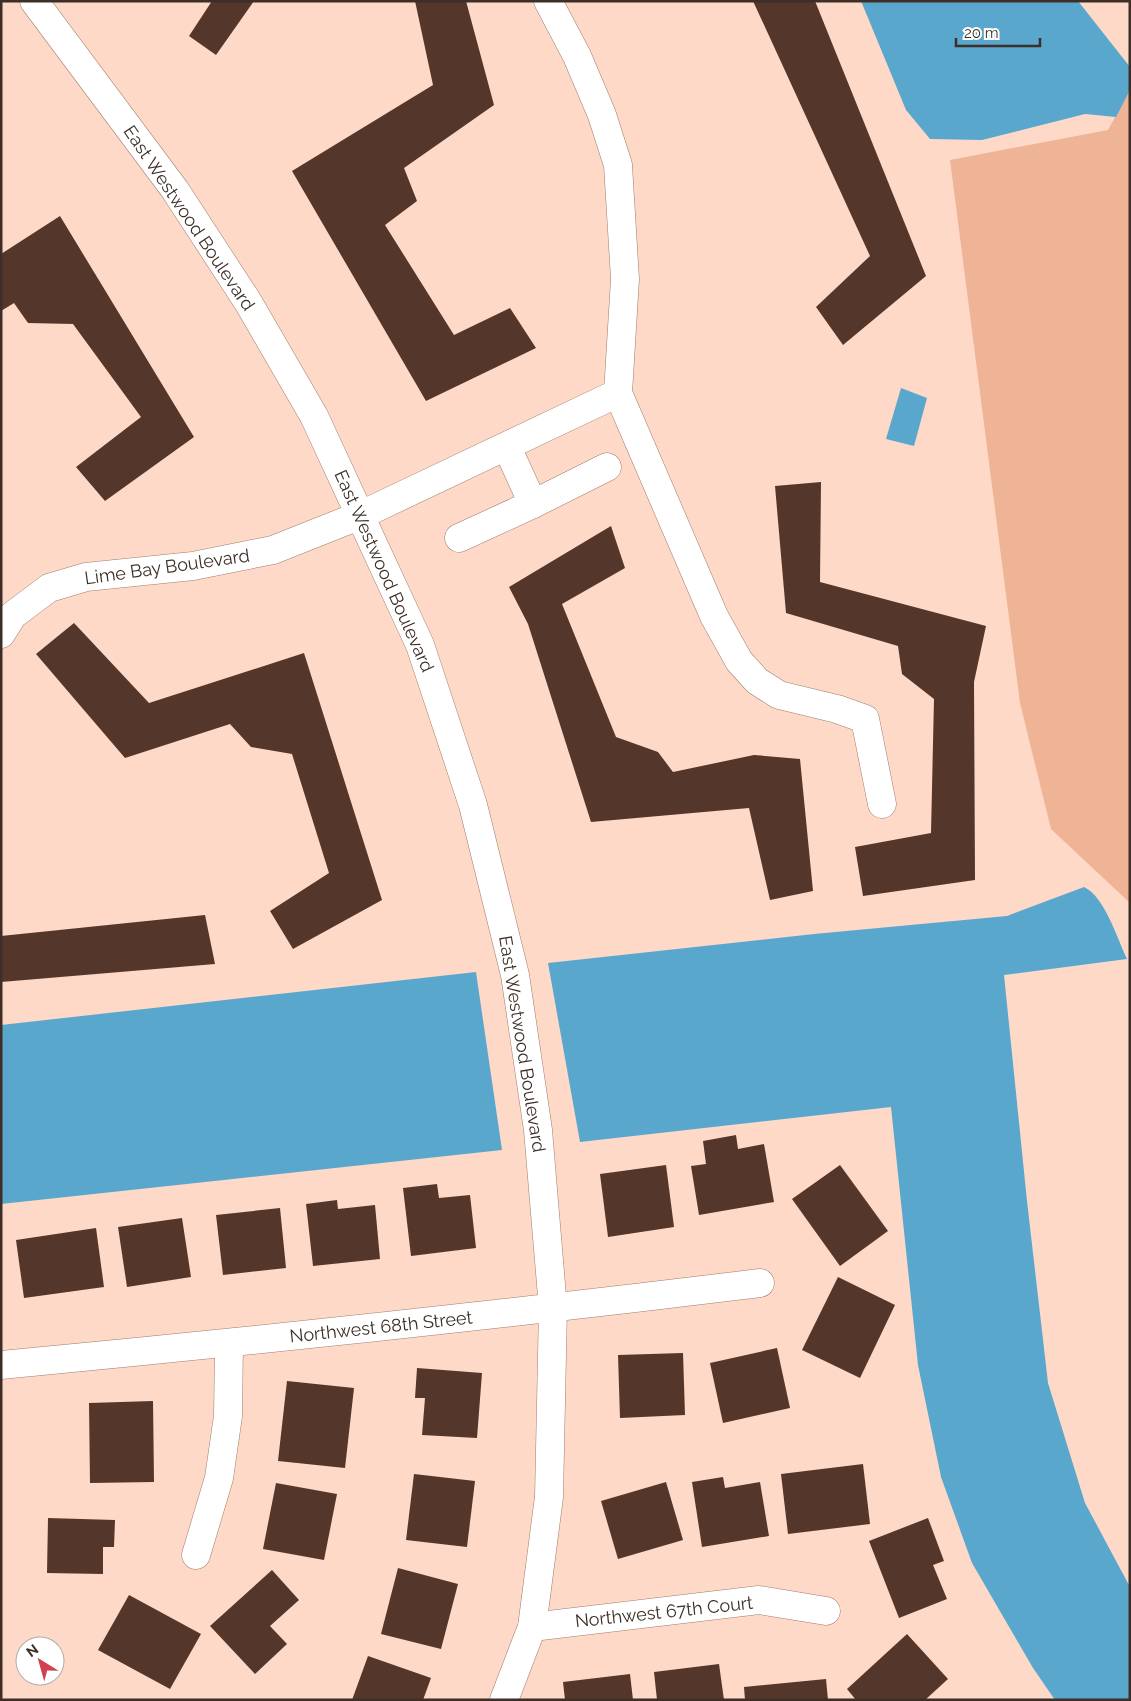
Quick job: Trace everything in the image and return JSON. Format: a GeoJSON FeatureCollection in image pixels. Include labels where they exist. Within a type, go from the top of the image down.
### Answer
{"type":"FeatureCollection","features":[{"type":"Feature","properties":{"kind":"street","name":"East Westwood Boulevard"},"geometry":{"type":"LineString","coordinates":[[34,1],[175,190],[248,302],[314,416],[420,645],[473,805],[512,966],[538,1130],[553,1308],[549,1497],[532,1626],[504,1700]]}},
{"type":"Feature","properties":{"kind":"street"},"geometry":{"type":"LineString","coordinates":[[548,1],[581,64],[602,115],[618,165],[625,279],[618,393],[714,616],[740,661],[757,681],[779,695],[837,709],[865,719],[882,804]]}},
{"type":"Feature","properties":{"kind":"street","name":"Lime Bay Boulevard"},"geometry":{"type":"LineString","coordinates":[[1,634],[13,615],[49,588],[86,577],[192,566],[273,550],[361,515],[618,393]]}},
{"type":"Feature","properties":{"kind":"street"},"geometry":{"type":"LineString","coordinates":[[506,447],[533,504]]}},
{"type":"Feature","properties":{"kind":"street"},"geometry":{"type":"LineString","coordinates":[[459,538],[607,467]]}},
{"type":"Feature","properties":{"kind":"street","name":"Northwest 68th Street"},"geometry":{"type":"LineString","coordinates":[[1,1365],[229,1343],[553,1308],[760,1283]]}},
{"type":"Feature","properties":{"kind":"street"},"geometry":{"type":"LineString","coordinates":[[196,1555],[219,1478],[228,1416],[229,1343]]}},
{"type":"Feature","properties":{"kind":"street","name":"Northwest 67th Court"},"geometry":{"type":"LineString","coordinates":[[532,1626],[759,1600],[826,1611]]}},
{"type":"Feature","properties":{"kind":"shaded area"},"geometry":{"type":"Polygon","coordinates":[[[1130,90],[1130,903],[1051,829],[1020,703],[950,160],[1108,130],[1130,90]]]}},
{"type":"Feature","properties":{"kind":"water"},"geometry":{"type":"Polygon","coordinates":[[[861,1],[1078,1],[1130,67],[1130,90],[1116,117],[1085,114],[982,140],[930,139],[906,110],[861,1]]]}},
{"type":"Feature","properties":{"kind":"water"},"geometry":{"type":"Polygon","coordinates":[[[901,388],[927,398],[914,446],[886,439],[901,388]]]}},
{"type":"Feature","properties":{"kind":"water"},"geometry":{"type":"Polygon","coordinates":[[[1084,887],[1091,892],[1104,909],[1127,959],[1004,975],[1048,1383],[1085,1503],[1130,1587],[1130,1700],[1055,1700],[1033,1668],[972,1563],[941,1477],[918,1365],[891,1107],[580,1142],[548,963],[814,934],[1007,916],[1084,887]]]}},
{"type":"Feature","properties":{"kind":"water"},"geometry":{"type":"Polygon","coordinates":[[[476,972],[502,1150],[1,1204],[1,1025],[476,972]]]}},
{"type":"Feature","properties":{"kind":"building"},"geometry":{"type":"Polygon","coordinates":[[[212,1],[254,1],[216,55],[189,36],[212,1]]]}},
{"type":"Feature","properties":{"kind":"building"},"geometry":{"type":"Polygon","coordinates":[[[415,1],[466,1],[494,105],[404,168],[417,201],[385,225],[454,335],[510,308],[536,348],[426,401],[292,171],[433,85],[415,1]]]}},
{"type":"Feature","properties":{"kind":"building"},"geometry":{"type":"Polygon","coordinates":[[[753,1],[815,1],[926,276],[843,345],[816,307],[870,256],[753,1]]]}},
{"type":"Feature","properties":{"kind":"building"},"geometry":{"type":"Polygon","coordinates":[[[60,216],[194,437],[105,501],[76,467],[141,417],[73,324],[28,323],[14,303],[1,311],[1,254],[60,216]]]}},
{"type":"Feature","properties":{"kind":"building"},"geometry":{"type":"Polygon","coordinates":[[[821,482],[820,582],[986,626],[974,682],[975,880],[863,896],[855,847],[931,833],[934,699],[902,674],[898,646],[786,613],[775,486],[821,482]]]}},
{"type":"Feature","properties":{"kind":"building"},"geometry":{"type":"Polygon","coordinates":[[[611,526],[625,568],[562,604],[616,737],[658,752],[673,772],[754,755],[800,759],[813,891],[770,900],[749,808],[591,822],[528,624],[509,587],[611,526]]]}},
{"type":"Feature","properties":{"kind":"building"},"geometry":{"type":"Polygon","coordinates":[[[74,623],[149,703],[304,653],[382,900],[293,949],[270,911],[329,873],[292,754],[251,747],[230,724],[125,758],[36,654],[74,623]]]}},
{"type":"Feature","properties":{"kind":"building"},"geometry":{"type":"Polygon","coordinates":[[[205,915],[215,964],[1,982],[1,936],[205,915]]]}},
{"type":"Feature","properties":{"kind":"building"},"geometry":{"type":"Polygon","coordinates":[[[736,1135],[738,1149],[764,1144],[774,1202],[699,1215],[691,1166],[706,1164],[703,1141],[736,1135]]]}},
{"type":"Feature","properties":{"kind":"building"},"geometry":{"type":"Polygon","coordinates":[[[666,1165],[674,1227],[608,1237],[600,1174],[666,1165]]]}},
{"type":"Feature","properties":{"kind":"building"},"geometry":{"type":"Polygon","coordinates":[[[840,1165],[888,1231],[840,1266],[792,1199],[840,1165]]]}},
{"type":"Feature","properties":{"kind":"building"},"geometry":{"type":"Polygon","coordinates":[[[437,1184],[439,1198],[470,1195],[476,1248],[411,1256],[403,1188],[437,1184]]]}},
{"type":"Feature","properties":{"kind":"building"},"geometry":{"type":"Polygon","coordinates":[[[337,1200],[338,1209],[375,1205],[380,1259],[313,1266],[306,1204],[337,1200]]]}},
{"type":"Feature","properties":{"kind":"building"},"geometry":{"type":"Polygon","coordinates":[[[280,1208],[286,1268],[223,1275],[216,1215],[280,1208]]]}},
{"type":"Feature","properties":{"kind":"building"},"geometry":{"type":"Polygon","coordinates":[[[182,1218],[191,1277],[127,1287],[118,1227],[182,1218]]]}},
{"type":"Feature","properties":{"kind":"building"},"geometry":{"type":"Polygon","coordinates":[[[96,1228],[104,1287],[24,1298],[16,1240],[96,1228]]]}},
{"type":"Feature","properties":{"kind":"building"},"geometry":{"type":"Polygon","coordinates":[[[838,1277],[895,1305],[860,1378],[802,1350],[838,1277]]]}},
{"type":"Feature","properties":{"kind":"building"},"geometry":{"type":"Polygon","coordinates":[[[777,1348],[790,1408],[723,1423],[710,1363],[777,1348]]]}},
{"type":"Feature","properties":{"kind":"building"},"geometry":{"type":"Polygon","coordinates":[[[683,1353],[685,1415],[620,1418],[618,1355],[683,1353]]]}},
{"type":"Feature","properties":{"kind":"building"},"geometry":{"type":"Polygon","coordinates":[[[417,1368],[482,1373],[477,1438],[422,1435],[425,1398],[415,1398],[417,1368]]]}},
{"type":"Feature","properties":{"kind":"building"},"geometry":{"type":"Polygon","coordinates":[[[287,1381],[354,1388],[345,1468],[278,1461],[287,1381]]]}},
{"type":"Feature","properties":{"kind":"building"},"geometry":{"type":"Polygon","coordinates":[[[153,1401],[154,1482],[90,1483],[89,1403],[153,1401]]]}},
{"type":"Feature","properties":{"kind":"building"},"geometry":{"type":"Polygon","coordinates":[[[863,1464],[870,1524],[788,1534],[781,1474],[863,1464]]]}},
{"type":"Feature","properties":{"kind":"building"},"geometry":{"type":"Polygon","coordinates":[[[414,1474],[475,1481],[467,1547],[406,1540],[414,1474]]]}},
{"type":"Feature","properties":{"kind":"building"},"geometry":{"type":"Polygon","coordinates":[[[723,1477],[725,1488],[760,1482],[769,1536],[702,1547],[692,1482],[723,1477]]]}},
{"type":"Feature","properties":{"kind":"building"},"geometry":{"type":"Polygon","coordinates":[[[666,1482],[683,1540],[618,1559],[601,1501],[666,1482]]]}},
{"type":"Feature","properties":{"kind":"building"},"geometry":{"type":"Polygon","coordinates":[[[276,1483],[337,1494],[324,1560],[263,1549],[276,1483]]]}},
{"type":"Feature","properties":{"kind":"building"},"geometry":{"type":"Polygon","coordinates":[[[48,1518],[115,1520],[114,1547],[103,1547],[103,1574],[47,1573],[48,1518]]]}},
{"type":"Feature","properties":{"kind":"building"},"geometry":{"type":"Polygon","coordinates":[[[928,1518],[944,1561],[933,1565],[947,1599],[899,1618],[869,1541],[928,1518]]]}},
{"type":"Feature","properties":{"kind":"building"},"geometry":{"type":"Polygon","coordinates":[[[398,1568],[458,1584],[441,1649],[381,1634],[398,1568]]]}},
{"type":"Feature","properties":{"kind":"building"},"geometry":{"type":"Polygon","coordinates":[[[272,1570],[299,1600],[270,1626],[287,1644],[255,1674],[210,1626],[272,1570]]]}},
{"type":"Feature","properties":{"kind":"building"},"geometry":{"type":"Polygon","coordinates":[[[129,1595],[201,1634],[170,1689],[98,1650],[129,1595]]]}},
{"type":"Feature","properties":{"kind":"building"},"geometry":{"type":"Polygon","coordinates":[[[907,1634],[948,1679],[925,1700],[856,1700],[847,1689],[907,1634]]]}},
{"type":"Feature","properties":{"kind":"building"},"geometry":{"type":"Polygon","coordinates":[[[368,1656],[431,1678],[423,1700],[352,1700],[368,1656]]]}},
{"type":"Feature","properties":{"kind":"building"},"geometry":{"type":"Polygon","coordinates":[[[719,1664],[724,1700],[657,1700],[654,1672],[719,1664]]]}},
{"type":"Feature","properties":{"kind":"building"},"geometry":{"type":"Polygon","coordinates":[[[630,1674],[633,1700],[565,1700],[563,1682],[630,1674]]]}},
{"type":"Feature","properties":{"kind":"building"},"geometry":{"type":"Polygon","coordinates":[[[826,1679],[828,1700],[745,1700],[744,1687],[826,1679]]]}}]}
